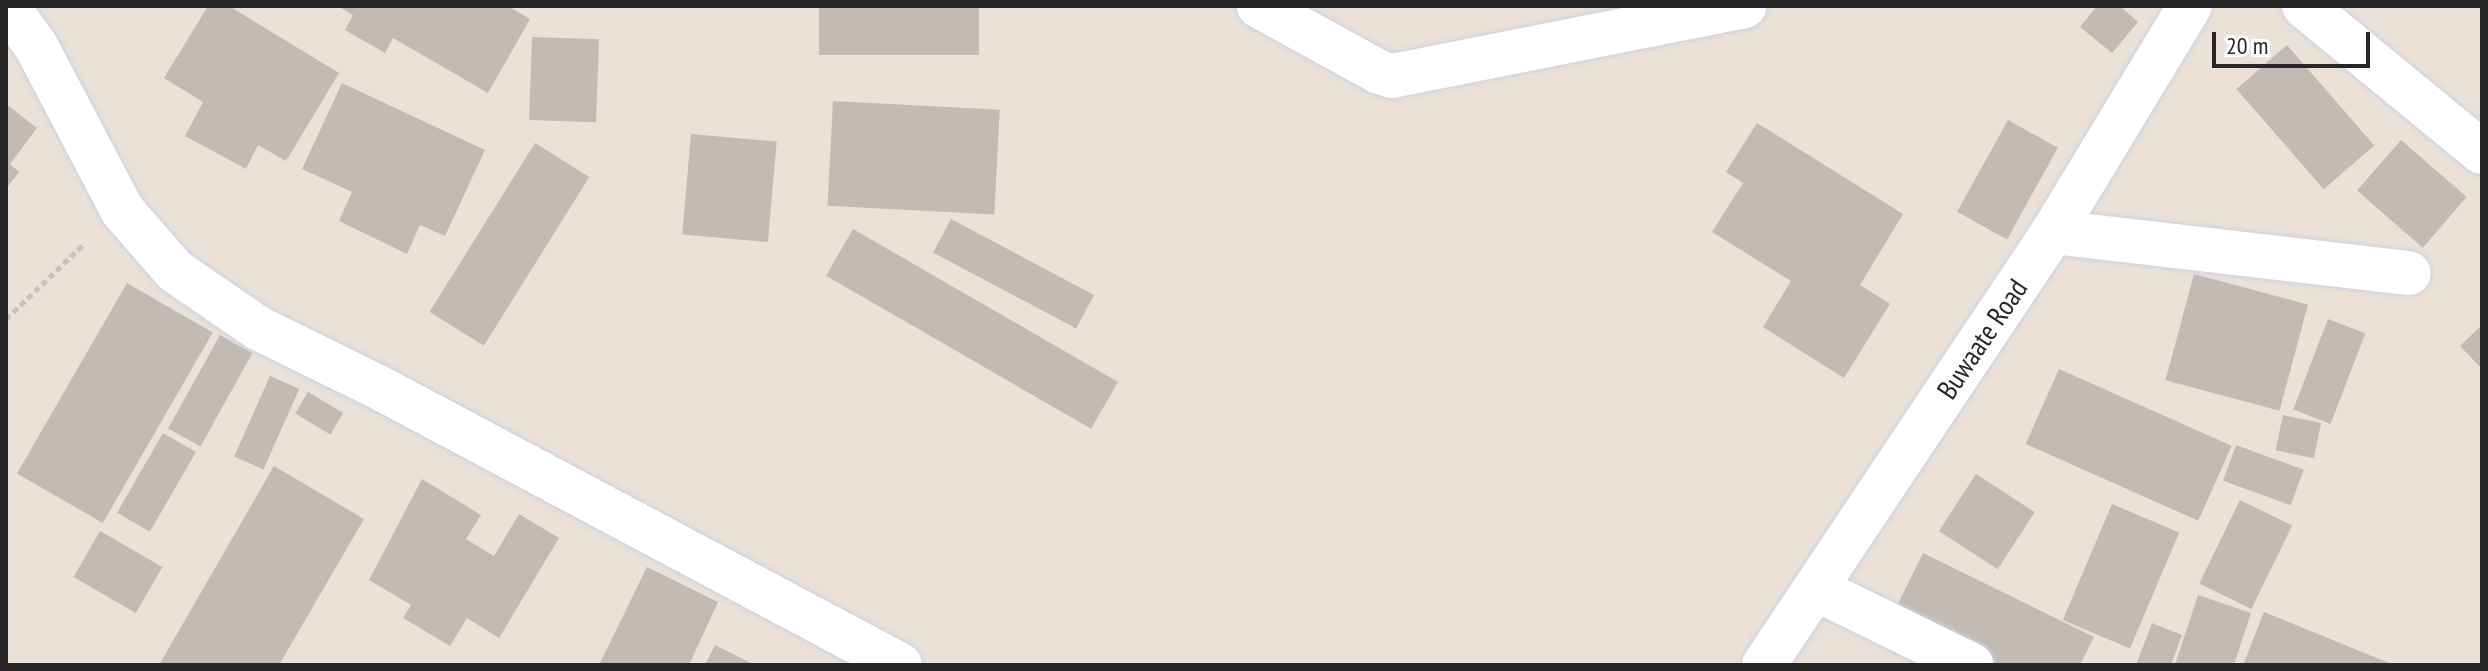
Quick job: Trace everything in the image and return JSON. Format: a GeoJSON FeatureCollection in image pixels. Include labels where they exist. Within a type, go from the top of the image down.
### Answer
{"type":"FeatureCollection","features":[{"type":"Feature","properties":{"kind":"street"},"geometry":{"type":"LineString","coordinates":[[7,6],[36,46],[122,210],[175,271],[258,328],[380,388],[900,665]]}},
{"type":"Feature","properties":{"kind":"street"},"geometry":{"type":"LineString","coordinates":[[1259,6],[1379,72],[1392,76],[1744,6]]}},
{"type":"Feature","properties":{"kind":"street","name":"Buwaate Road"},"geometry":{"type":"LineString","coordinates":[[1764,665],[2053,232],[2190,6]]}},
{"type":"Feature","properties":{"kind":"street"},"geometry":{"type":"LineString","coordinates":[[2304,6],[2482,152]]}},
{"type":"Feature","properties":{"kind":"street"},"geometry":{"type":"LineString","coordinates":[[2053,232],[2409,273]]}},
{"type":"Feature","properties":{"kind":"street"},"geometry":{"type":"LineString","coordinates":[[1816,589],[1971,665]]}},
{"type":"Feature","properties":{"kind":"path"},"geometry":{"type":"LineString","coordinates":[[6,319],[46,278],[122,210]]}},
{"type":"Feature","properties":{"kind":"building"},"geometry":{"type":"Polygon","coordinates":[[[208,6],[229,6],[339,73],[286,161],[258,145],[246,169],[185,136],[203,102],[164,78],[208,6]]]}},
{"type":"Feature","properties":{"kind":"building"},"geometry":{"type":"Polygon","coordinates":[[[337,6],[508,6],[530,19],[488,93],[393,38],[385,53],[345,30],[353,15],[337,6]]]}},
{"type":"Feature","properties":{"kind":"building"},"geometry":{"type":"Polygon","coordinates":[[[819,6],[979,6],[979,55],[819,55],[819,6]]]}},
{"type":"Feature","properties":{"kind":"building"},"geometry":{"type":"Polygon","coordinates":[[[2097,6],[2120,6],[2138,22],[2112,53],[2080,27],[2097,6]]]}},
{"type":"Feature","properties":{"kind":"building"},"geometry":{"type":"Polygon","coordinates":[[[532,37],[599,39],[596,122],[529,120],[532,37]]]}},
{"type":"Feature","properties":{"kind":"building"},"geometry":{"type":"Polygon","coordinates":[[[2287,45],[2374,145],[2324,189],[2236,89],[2287,45]]]}},
{"type":"Feature","properties":{"kind":"building"},"geometry":{"type":"Polygon","coordinates":[[[342,83],[485,150],[445,236],[420,225],[407,254],[339,221],[352,192],[302,169],[342,83]]]}},
{"type":"Feature","properties":{"kind":"building"},"geometry":{"type":"Polygon","coordinates":[[[833,101],[1000,110],[994,215],[828,206],[833,101]]]}},
{"type":"Feature","properties":{"kind":"building"},"geometry":{"type":"Polygon","coordinates":[[[6,104],[37,128],[10,164],[19,172],[6,189],[6,104]]]}},
{"type":"Feature","properties":{"kind":"building"},"geometry":{"type":"Polygon","coordinates":[[[2008,120],[2058,148],[2007,239],[1957,212],[2008,120]]]}},
{"type":"Feature","properties":{"kind":"building"},"geometry":{"type":"Polygon","coordinates":[[[1757,123],[1903,214],[1860,285],[1890,304],[1844,378],[1763,327],[1791,281],[1712,232],[1743,183],[1726,172],[1757,123]]]}},
{"type":"Feature","properties":{"kind":"building"},"geometry":{"type":"Polygon","coordinates":[[[691,134],[777,141],[768,242],[682,235],[691,134]]]}},
{"type":"Feature","properties":{"kind":"building"},"geometry":{"type":"Polygon","coordinates":[[[2401,140],[2467,197],[2423,248],[2357,191],[2401,140]]]}},
{"type":"Feature","properties":{"kind":"building"},"geometry":{"type":"Polygon","coordinates":[[[535,143],[589,177],[484,346],[430,312],[535,143]]]}},
{"type":"Feature","properties":{"kind":"building"},"geometry":{"type":"Polygon","coordinates":[[[951,219],[1094,295],[1076,329],[933,253],[951,219]]]}},
{"type":"Feature","properties":{"kind":"building"},"geometry":{"type":"Polygon","coordinates":[[[853,229],[1118,382],[1091,429],[826,276],[853,229]]]}},
{"type":"Feature","properties":{"kind":"building"},"geometry":{"type":"Polygon","coordinates":[[[2194,274],[2308,305],[2280,411],[2166,380],[2194,274]]]}},
{"type":"Feature","properties":{"kind":"building"},"geometry":{"type":"Polygon","coordinates":[[[127,283],[213,332],[103,523],[17,474],[127,283]]]}},
{"type":"Feature","properties":{"kind":"building"},"geometry":{"type":"Polygon","coordinates":[[[2328,319],[2365,333],[2331,424],[2293,410],[2328,319]]]}},
{"type":"Feature","properties":{"kind":"building"},"geometry":{"type":"Polygon","coordinates":[[[2482,325],[2482,369],[2460,346],[2482,325]]]}},
{"type":"Feature","properties":{"kind":"building"},"geometry":{"type":"Polygon","coordinates":[[[220,335],[252,353],[200,447],[168,429],[220,335]]]}},
{"type":"Feature","properties":{"kind":"building"},"geometry":{"type":"Polygon","coordinates":[[[2059,369],[2232,446],[2198,521],[2026,444],[2059,369]]]}},
{"type":"Feature","properties":{"kind":"building"},"geometry":{"type":"Polygon","coordinates":[[[270,376],[299,389],[263,469],[234,456],[270,376]]]}},
{"type":"Feature","properties":{"kind":"building"},"geometry":{"type":"Polygon","coordinates":[[[308,392],[343,413],[330,435],[295,413],[308,392]]]}},
{"type":"Feature","properties":{"kind":"building"},"geometry":{"type":"Polygon","coordinates":[[[2283,415],[2321,423],[2314,458],[2276,450],[2283,415]]]}},
{"type":"Feature","properties":{"kind":"building"},"geometry":{"type":"Polygon","coordinates":[[[163,433],[196,452],[150,532],[117,513],[163,433]]]}},
{"type":"Feature","properties":{"kind":"building"},"geometry":{"type":"Polygon","coordinates":[[[2236,445],[2304,470],[2291,505],[2223,481],[2236,445]]]}},
{"type":"Feature","properties":{"kind":"building"},"geometry":{"type":"Polygon","coordinates":[[[274,466],[364,519],[279,665],[159,665],[274,466]]]}},
{"type":"Feature","properties":{"kind":"building"},"geometry":{"type":"Polygon","coordinates":[[[1976,474],[2035,512],[1998,569],[1939,531],[1976,474]]]}},
{"type":"Feature","properties":{"kind":"building"},"geometry":{"type":"Polygon","coordinates":[[[422,479],[481,515],[466,539],[494,556],[519,514],[559,538],[499,638],[467,618],[450,646],[403,618],[411,605],[369,580],[422,479]]]}},
{"type":"Feature","properties":{"kind":"building"},"geometry":{"type":"Polygon","coordinates":[[[2240,500],[2292,525],[2251,609],[2199,584],[2240,500]]]}},
{"type":"Feature","properties":{"kind":"building"},"geometry":{"type":"Polygon","coordinates":[[[2112,504],[2179,533],[2130,649],[2063,620],[2112,504]]]}},
{"type":"Feature","properties":{"kind":"building"},"geometry":{"type":"Polygon","coordinates":[[[100,531],[162,567],[136,613],[74,577],[100,531]]]}},
{"type":"Feature","properties":{"kind":"building"},"geometry":{"type":"Polygon","coordinates":[[[1923,553],[2094,637],[2080,665],[1990,665],[1892,616],[1923,553]]]}},
{"type":"Feature","properties":{"kind":"building"},"geometry":{"type":"Polygon","coordinates":[[[647,567],[718,602],[689,665],[599,665],[647,567]]]}},
{"type":"Feature","properties":{"kind":"building"},"geometry":{"type":"Polygon","coordinates":[[[2198,595],[2251,613],[2234,665],[2175,665],[2198,595]]]}},
{"type":"Feature","properties":{"kind":"building"},"geometry":{"type":"Polygon","coordinates":[[[2264,612],[2394,665],[2243,665],[2264,612]]]}},
{"type":"Feature","properties":{"kind":"building"},"geometry":{"type":"Polygon","coordinates":[[[2152,623],[2182,635],[2171,665],[2136,665],[2152,623]]]}},
{"type":"Feature","properties":{"kind":"building"},"geometry":{"type":"Polygon","coordinates":[[[715,645],[755,665],[705,665],[715,645]]]}}]}
